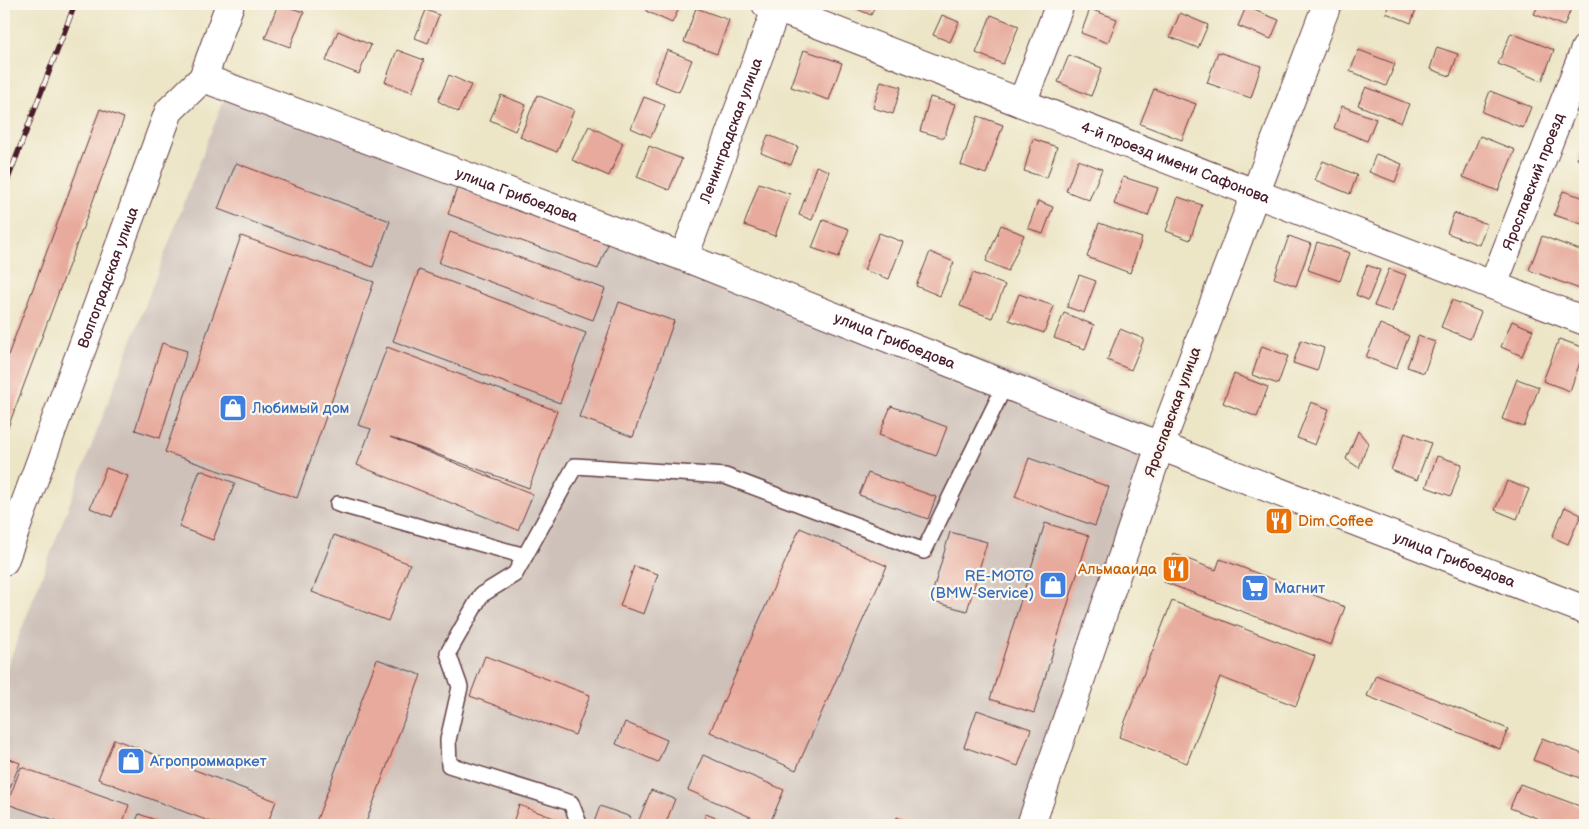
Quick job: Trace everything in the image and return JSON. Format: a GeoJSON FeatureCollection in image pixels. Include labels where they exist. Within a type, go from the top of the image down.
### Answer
{"type":"FeatureCollection","features":[{"type":"Feature","properties":{"kind":"street","name":"Волгоградская улица"},"geometry":{"type":"LineString","coordinates":[[4,561],[169,111],[203,78],[230,4]]}},
{"type":"Feature","properties":{"kind":"street"},"geometry":{"type":"LineString","coordinates":[[1022,103],[1060,4]]}},
{"type":"Feature","properties":{"kind":"street","name":"Ярославская улица"},"geometry":{"type":"LineString","coordinates":[[1031,825],[1160,446],[1327,4]]}},
{"type":"Feature","properties":{"kind":"street","name":"4-й проезд имени Сафонова"},"geometry":{"type":"LineString","coordinates":[[774,5],[1585,321]]}},
{"type":"Feature","properties":{"kind":"street","name":"Ленинградская улица"},"geometry":{"type":"LineString","coordinates":[[684,257],[774,5]]}},
{"type":"Feature","properties":{"kind":"street","name":"Ярославский проезд"},"geometry":{"type":"LineString","coordinates":[[1493,286],[1585,49]]}},
{"type":"Feature","properties":{"kind":"street","name":"улица Грибоедова"},"geometry":{"type":"LineString","coordinates":[[203,78],[684,257],[1160,446],[1585,610]]}},
{"type":"Feature","properties":{"kind":"lane"},"geometry":{"type":"LineString","coordinates":[[576,825],[578,821],[571,803],[449,765],[448,740],[460,687],[448,653],[481,595],[515,574],[574,466],[726,476],[924,551],[1005,385]]}},
{"type":"Feature","properties":{"kind":"lane"},"geometry":{"type":"LineString","coordinates":[[338,504],[525,556]]}},
{"type":"Feature","properties":{"kind":"shaded area"},"geometry":{"type":"Polygon","coordinates":[[[233,75],[1164,430],[1024,825],[4,825],[4,675],[233,75]]]}},
{"type":"Feature","properties":{"kind":"building"},"geometry":{"type":"Polygon","coordinates":[[[278,4],[304,12],[290,47],[265,38],[278,4]]]}},
{"type":"Feature","properties":{"kind":"building"},"geometry":{"type":"Polygon","coordinates":[[[649,4],[681,4],[672,23],[646,11],[649,4]]]}},
{"type":"Feature","properties":{"kind":"building"},"geometry":{"type":"Polygon","coordinates":[[[845,4],[876,4],[871,15],[845,4]]]}},
{"type":"Feature","properties":{"kind":"building"},"geometry":{"type":"Polygon","coordinates":[[[1389,4],[1418,4],[1411,23],[1386,13],[1389,4]]]}},
{"type":"Feature","properties":{"kind":"building"},"geometry":{"type":"Polygon","coordinates":[[[1539,4],[1573,4],[1564,26],[1534,14],[1539,4]]]}},
{"type":"Feature","properties":{"kind":"building"},"geometry":{"type":"Polygon","coordinates":[[[1246,7],[1279,20],[1271,39],[1238,26],[1246,7]]]}},
{"type":"Feature","properties":{"kind":"building"},"geometry":{"type":"Polygon","coordinates":[[[696,8],[729,20],[717,54],[684,42],[696,8]]]}},
{"type":"Feature","properties":{"kind":"building"},"geometry":{"type":"Polygon","coordinates":[[[1090,9],[1117,19],[1108,43],[1081,33],[1090,9]]]}},
{"type":"Feature","properties":{"kind":"building"},"geometry":{"type":"Polygon","coordinates":[[[426,10],[439,15],[428,43],[415,38],[426,10]]]}},
{"type":"Feature","properties":{"kind":"building"},"geometry":{"type":"Polygon","coordinates":[[[1180,13],[1208,25],[1198,48],[1170,37],[1180,13]]]}},
{"type":"Feature","properties":{"kind":"building"},"geometry":{"type":"Polygon","coordinates":[[[942,15],[959,22],[950,42],[933,35],[942,15]]]}},
{"type":"Feature","properties":{"kind":"building"},"geometry":{"type":"Polygon","coordinates":[[[991,15],[1019,26],[1003,64],[976,53],[991,15]]]}},
{"type":"Feature","properties":{"kind":"building"},"geometry":{"type":"Polygon","coordinates":[[[338,31],[371,45],[359,74],[326,61],[338,31]]]}},
{"type":"Feature","properties":{"kind":"building"},"geometry":{"type":"Polygon","coordinates":[[[1511,33],[1554,50],[1542,81],[1498,64],[1511,33]]]}},
{"type":"Feature","properties":{"kind":"building"},"geometry":{"type":"Polygon","coordinates":[[[1437,47],[1458,54],[1450,76],[1430,69],[1437,47]]]}},
{"type":"Feature","properties":{"kind":"building"},"geometry":{"type":"Polygon","coordinates":[[[397,50],[424,60],[412,92],[385,82],[397,50]]]}},
{"type":"Feature","properties":{"kind":"building"},"geometry":{"type":"Polygon","coordinates":[[[667,50],[692,60],[679,92],[654,82],[667,50]]]}},
{"type":"Feature","properties":{"kind":"building"},"geometry":{"type":"Polygon","coordinates":[[[804,50],[842,63],[829,100],[791,87],[804,50]]]}},
{"type":"Feature","properties":{"kind":"building"},"geometry":{"type":"Polygon","coordinates":[[[1359,50],[1395,64],[1386,86],[1350,71],[1359,50]]]}},
{"type":"Feature","properties":{"kind":"building"},"geometry":{"type":"Polygon","coordinates":[[[1218,52],[1261,66],[1251,98],[1207,83],[1218,52]]]}},
{"type":"Feature","properties":{"kind":"building"},"geometry":{"type":"Polygon","coordinates":[[[1069,55],[1102,68],[1091,96],[1058,82],[1069,55]]]}},
{"type":"Feature","properties":{"kind":"building"},"geometry":{"type":"Polygon","coordinates":[[[449,75],[471,85],[458,112],[438,101],[449,75]]]}},
{"type":"Feature","properties":{"kind":"building"},"geometry":{"type":"Polygon","coordinates":[[[881,81],[901,87],[893,114],[873,108],[881,81]]]}},
{"type":"Feature","properties":{"kind":"building"},"geometry":{"type":"Polygon","coordinates":[[[1366,87],[1409,104],[1401,123],[1358,105],[1366,87]]]}},
{"type":"Feature","properties":{"kind":"building"},"geometry":{"type":"Polygon","coordinates":[[[1154,89],[1196,104],[1182,140],[1140,124],[1154,89]]]}},
{"type":"Feature","properties":{"kind":"building"},"geometry":{"type":"Polygon","coordinates":[[[1490,91],[1531,107],[1523,128],[1482,112],[1490,91]]]}},
{"type":"Feature","properties":{"kind":"building"},"geometry":{"type":"Polygon","coordinates":[[[501,95],[526,105],[515,131],[490,120],[501,95]]]}},
{"type":"Feature","properties":{"kind":"building"},"geometry":{"type":"Polygon","coordinates":[[[537,95],[574,110],[557,152],[520,137],[537,95]]]}},
{"type":"Feature","properties":{"kind":"building"},"geometry":{"type":"Polygon","coordinates":[[[644,97],[665,105],[651,137],[631,128],[644,97]]]}},
{"type":"Feature","properties":{"kind":"building"},"geometry":{"type":"Polygon","coordinates":[[[930,97],[955,104],[944,138],[920,131],[930,97]]]}},
{"type":"Feature","properties":{"kind":"building"},"geometry":{"type":"Polygon","coordinates":[[[1342,106],[1376,119],[1367,141],[1334,128],[1342,106]]]}},
{"type":"Feature","properties":{"kind":"building"},"geometry":{"type":"Polygon","coordinates":[[[100,109],[124,118],[4,438],[4,366],[100,109]]]}},
{"type":"Feature","properties":{"kind":"building"},"geometry":{"type":"Polygon","coordinates":[[[978,116],[1003,125],[986,174],[961,165],[978,116]]]}},
{"type":"Feature","properties":{"kind":"building"},"geometry":{"type":"Polygon","coordinates":[[[589,126],[623,143],[609,176],[572,160],[589,126]]]}},
{"type":"Feature","properties":{"kind":"building"},"geometry":{"type":"Polygon","coordinates":[[[768,135],[798,147],[791,165],[761,153],[768,135]]]}},
{"type":"Feature","properties":{"kind":"building"},"geometry":{"type":"Polygon","coordinates":[[[1480,136],[1515,150],[1498,191],[1463,177],[1480,136]]]}},
{"type":"Feature","properties":{"kind":"building"},"geometry":{"type":"Polygon","coordinates":[[[1585,138],[1585,162],[1577,159],[1585,138]]]}},
{"type":"Feature","properties":{"kind":"building"},"geometry":{"type":"Polygon","coordinates":[[[1033,139],[1057,147],[1047,178],[1024,171],[1033,139]]]}},
{"type":"Feature","properties":{"kind":"building"},"geometry":{"type":"Polygon","coordinates":[[[649,146],[682,159],[669,190],[637,177],[649,146]]]}},
{"type":"Feature","properties":{"kind":"building"},"geometry":{"type":"Polygon","coordinates":[[[1376,154],[1402,164],[1395,182],[1369,172],[1376,154]]]}},
{"type":"Feature","properties":{"kind":"building"},"geometry":{"type":"Polygon","coordinates":[[[1078,160],[1102,169],[1089,200],[1066,191],[1078,160]]]}},
{"type":"Feature","properties":{"kind":"building"},"geometry":{"type":"Polygon","coordinates":[[[1323,161],[1357,175],[1350,194],[1315,180],[1323,161]]]}},
{"type":"Feature","properties":{"kind":"building"},"geometry":{"type":"Polygon","coordinates":[[[236,163],[390,221],[373,267],[218,209],[236,163]]]}},
{"type":"Feature","properties":{"kind":"building"},"geometry":{"type":"Polygon","coordinates":[[[816,166],[829,171],[812,220],[799,215],[816,166]]]}},
{"type":"Feature","properties":{"kind":"building"},"geometry":{"type":"Polygon","coordinates":[[[1123,177],[1158,188],[1148,216],[1114,204],[1123,177]]]}},
{"type":"Feature","properties":{"kind":"building"},"geometry":{"type":"Polygon","coordinates":[[[759,183],[790,194],[775,236],[744,225],[759,183]]]}},
{"type":"Feature","properties":{"kind":"building"},"geometry":{"type":"Polygon","coordinates":[[[457,188],[608,244],[598,269],[448,214],[457,188]]]}},
{"type":"Feature","properties":{"kind":"building"},"geometry":{"type":"Polygon","coordinates":[[[1563,191],[1585,198],[1585,225],[1554,215],[1563,191]]]}},
{"type":"Feature","properties":{"kind":"building"},"geometry":{"type":"Polygon","coordinates":[[[1178,197],[1202,205],[1190,240],[1166,231],[1178,197]]]}},
{"type":"Feature","properties":{"kind":"building"},"geometry":{"type":"Polygon","coordinates":[[[1038,201],[1053,207],[1043,234],[1028,228],[1038,201]]]}},
{"type":"Feature","properties":{"kind":"building"},"geometry":{"type":"Polygon","coordinates":[[[1454,213],[1487,224],[1479,245],[1447,233],[1454,213]]]}},
{"type":"Feature","properties":{"kind":"building"},"geometry":{"type":"Polygon","coordinates":[[[823,220],[849,229],[839,257],[812,248],[823,220]]]}},
{"type":"Feature","properties":{"kind":"building"},"geometry":{"type":"Polygon","coordinates":[[[1099,223],[1142,238],[1130,273],[1087,257],[1099,223]]]}},
{"type":"Feature","properties":{"kind":"building"},"geometry":{"type":"Polygon","coordinates":[[[1001,225],[1024,235],[1008,271],[986,261],[1001,225]]]}},
{"type":"Feature","properties":{"kind":"building"},"geometry":{"type":"Polygon","coordinates":[[[450,232],[605,289],[593,320],[439,263],[450,232]]]}},
{"type":"Feature","properties":{"kind":"building"},"geometry":{"type":"Polygon","coordinates":[[[879,233],[903,242],[889,279],[864,270],[879,233]]]}},
{"type":"Feature","properties":{"kind":"building"},"geometry":{"type":"Polygon","coordinates":[[[241,236],[374,282],[297,498],[165,452],[241,236]]]}},
{"type":"Feature","properties":{"kind":"building"},"geometry":{"type":"Polygon","coordinates":[[[1289,236],[1311,244],[1296,286],[1274,278],[1289,236]]]}},
{"type":"Feature","properties":{"kind":"building"},"geometry":{"type":"Polygon","coordinates":[[[1542,236],[1585,252],[1585,291],[1529,270],[1542,236]]]}},
{"type":"Feature","properties":{"kind":"building"},"geometry":{"type":"Polygon","coordinates":[[[1317,242],[1350,253],[1340,281],[1308,270],[1317,242]]]}},
{"type":"Feature","properties":{"kind":"building"},"geometry":{"type":"Polygon","coordinates":[[[930,252],[954,262],[940,296],[916,286],[930,252]]]}},
{"type":"Feature","properties":{"kind":"building"},"geometry":{"type":"Polygon","coordinates":[[[1367,265],[1380,270],[1368,300],[1356,295],[1367,265]]]}},
{"type":"Feature","properties":{"kind":"building"},"geometry":{"type":"Polygon","coordinates":[[[1389,269],[1406,275],[1392,312],[1374,306],[1389,269]]]}},
{"type":"Feature","properties":{"kind":"building"},"geometry":{"type":"Polygon","coordinates":[[[419,270],[586,333],[560,403],[393,341],[419,270]]]}},
{"type":"Feature","properties":{"kind":"building"},"geometry":{"type":"Polygon","coordinates":[[[973,273],[1005,285],[992,318],[960,306],[973,273]]]}},
{"type":"Feature","properties":{"kind":"building"},"geometry":{"type":"Polygon","coordinates":[[[1079,275],[1096,281],[1084,313],[1067,307],[1079,275]]]}},
{"type":"Feature","properties":{"kind":"building"},"geometry":{"type":"Polygon","coordinates":[[[1019,294],[1054,306],[1044,333],[1009,320],[1019,294]]]}},
{"type":"Feature","properties":{"kind":"building"},"geometry":{"type":"Polygon","coordinates":[[[1452,300],[1481,312],[1470,339],[1441,327],[1452,300]]]}},
{"type":"Feature","properties":{"kind":"building"},"geometry":{"type":"Polygon","coordinates":[[[619,302],[674,321],[633,437],[579,417],[619,302]]]}},
{"type":"Feature","properties":{"kind":"building"},"geometry":{"type":"Polygon","coordinates":[[[1064,313],[1094,325],[1085,349],[1054,338],[1064,313]]]}},
{"type":"Feature","properties":{"kind":"building"},"geometry":{"type":"Polygon","coordinates":[[[1512,321],[1533,330],[1522,356],[1501,347],[1512,321]]]}},
{"type":"Feature","properties":{"kind":"building"},"geometry":{"type":"Polygon","coordinates":[[[1380,324],[1409,336],[1396,369],[1366,357],[1380,324]]]}},
{"type":"Feature","properties":{"kind":"building"},"geometry":{"type":"Polygon","coordinates":[[[1120,329],[1144,339],[1131,370],[1107,360],[1120,329]]]}},
{"type":"Feature","properties":{"kind":"building"},"geometry":{"type":"Polygon","coordinates":[[[1418,336],[1435,342],[1424,373],[1407,367],[1418,336]]]}},
{"type":"Feature","properties":{"kind":"building"},"geometry":{"type":"Polygon","coordinates":[[[1559,339],[1585,348],[1570,391],[1543,381],[1559,339]]]}},
{"type":"Feature","properties":{"kind":"building"},"geometry":{"type":"Polygon","coordinates":[[[1301,340],[1324,348],[1317,371],[1293,363],[1301,340]]]}},
{"type":"Feature","properties":{"kind":"building"},"geometry":{"type":"Polygon","coordinates":[[[162,343],[187,351],[160,438],[135,430],[162,343]]]}},
{"type":"Feature","properties":{"kind":"building"},"geometry":{"type":"Polygon","coordinates":[[[1262,346],[1288,356],[1278,384],[1252,375],[1262,346]]]}},
{"type":"Feature","properties":{"kind":"building"},"geometry":{"type":"Polygon","coordinates":[[[387,347],[557,411],[529,488],[390,437],[533,494],[518,530],[357,465],[371,429],[358,425],[387,347]]]}},
{"type":"Feature","properties":{"kind":"building"},"geometry":{"type":"Polygon","coordinates":[[[1234,374],[1268,387],[1257,417],[1223,403],[1234,374]]]}},
{"type":"Feature","properties":{"kind":"building"},"geometry":{"type":"Polygon","coordinates":[[[1517,379],[1539,387],[1524,427],[1502,419],[1517,379]]]}},
{"type":"Feature","properties":{"kind":"building"},"geometry":{"type":"Polygon","coordinates":[[[1311,402],[1329,409],[1315,445],[1297,438],[1311,402]]]}},
{"type":"Feature","properties":{"kind":"building"},"geometry":{"type":"Polygon","coordinates":[[[891,406],[947,427],[936,456],[879,435],[891,406]]]}},
{"type":"Feature","properties":{"kind":"building"},"geometry":{"type":"Polygon","coordinates":[[[1358,431],[1368,443],[1359,468],[1346,459],[1358,431]]]}},
{"type":"Feature","properties":{"kind":"building"},"geometry":{"type":"Polygon","coordinates":[[[1405,433],[1431,443],[1417,480],[1391,470],[1405,433]]]}},
{"type":"Feature","properties":{"kind":"building"},"geometry":{"type":"Polygon","coordinates":[[[1437,456],[1462,464],[1451,496],[1426,487],[1437,456]]]}},
{"type":"Feature","properties":{"kind":"building"},"geometry":{"type":"Polygon","coordinates":[[[1029,458],[1109,487],[1095,526],[1015,497],[1029,458]]]}},
{"type":"Feature","properties":{"kind":"building"},"geometry":{"type":"Polygon","coordinates":[[[106,468],[128,476],[112,517],[90,508],[106,468]]]}},
{"type":"Feature","properties":{"kind":"building"},"geometry":{"type":"Polygon","coordinates":[[[200,470],[235,483],[213,540],[179,527],[200,470]]]}},
{"type":"Feature","properties":{"kind":"building"},"geometry":{"type":"Polygon","coordinates":[[[868,473],[936,497],[928,519],[859,495],[868,473]]]}},
{"type":"Feature","properties":{"kind":"building"},"geometry":{"type":"Polygon","coordinates":[[[1507,481],[1529,489],[1517,519],[1495,510],[1507,481]]]}},
{"type":"Feature","properties":{"kind":"building"},"geometry":{"type":"Polygon","coordinates":[[[1565,507],[1581,515],[1568,544],[1552,537],[1565,507]]]}},
{"type":"Feature","properties":{"kind":"building"},"geometry":{"type":"Polygon","coordinates":[[[1045,523],[1089,536],[1034,713],[990,699],[1045,523]]]}},
{"type":"Feature","properties":{"kind":"building"},"geometry":{"type":"Polygon","coordinates":[[[800,528],[887,566],[796,770],[710,732],[800,528]]]}},
{"type":"Feature","properties":{"kind":"building"},"geometry":{"type":"Polygon","coordinates":[[[950,532],[987,542],[967,611],[930,601],[950,532]]]}},
{"type":"Feature","properties":{"kind":"building"},"geometry":{"type":"Polygon","coordinates":[[[334,535],[410,564],[388,621],[312,592],[334,535]]]}},
{"type":"Feature","properties":{"kind":"building"},"geometry":{"type":"Polygon","coordinates":[[[1174,554],[1216,570],[1220,559],[1345,607],[1331,645],[1164,582],[1174,554]]]}},
{"type":"Feature","properties":{"kind":"building"},"geometry":{"type":"Polygon","coordinates":[[[634,566],[658,574],[644,614],[620,606],[634,566]]]}},
{"type":"Feature","properties":{"kind":"building"},"geometry":{"type":"Polygon","coordinates":[[[1172,601],[1315,656],[1296,706],[1220,677],[1187,763],[1119,737],[1172,601]]]}},
{"type":"Feature","properties":{"kind":"building"},"geometry":{"type":"Polygon","coordinates":[[[485,656],[590,695],[575,735],[470,696],[485,656]]]}},
{"type":"Feature","properties":{"kind":"building"},"geometry":{"type":"Polygon","coordinates":[[[377,659],[421,675],[365,825],[324,825],[316,822],[377,659]]]}},
{"type":"Feature","properties":{"kind":"building"},"geometry":{"type":"Polygon","coordinates":[[[1376,675],[1508,729],[1500,749],[1367,696],[1376,675]]]}},
{"type":"Feature","properties":{"kind":"building"},"geometry":{"type":"Polygon","coordinates":[[[977,710],[1031,729],[1018,766],[964,747],[977,710]]]}},
{"type":"Feature","properties":{"kind":"building"},"geometry":{"type":"Polygon","coordinates":[[[625,722],[667,740],[658,762],[616,744],[625,722]]]}},
{"type":"Feature","properties":{"kind":"building"},"geometry":{"type":"Polygon","coordinates":[[[1542,738],[1585,755],[1585,780],[1533,760],[1542,738]]]}},
{"type":"Feature","properties":{"kind":"building"},"geometry":{"type":"Polygon","coordinates":[[[114,739],[276,801],[267,825],[219,825],[98,779],[114,739]]]}},
{"type":"Feature","properties":{"kind":"building"},"geometry":{"type":"Polygon","coordinates":[[[703,755],[784,790],[769,825],[688,790],[703,755]]]}},
{"type":"Feature","properties":{"kind":"building"},"geometry":{"type":"Polygon","coordinates":[[[4,757],[20,763],[4,803],[4,757]]]}},
{"type":"Feature","properties":{"kind":"building"},"geometry":{"type":"Polygon","coordinates":[[[21,767],[129,805],[122,825],[69,825],[7,804],[21,767]]]}},
{"type":"Feature","properties":{"kind":"building"},"geometry":{"type":"Polygon","coordinates":[[[1520,784],[1585,808],[1585,825],[1555,825],[1510,808],[1520,784]]]}},
{"type":"Feature","properties":{"kind":"building"},"geometry":{"type":"Polygon","coordinates":[[[651,790],[675,799],[665,825],[637,825],[651,790]]]}},
{"type":"Feature","properties":{"kind":"building"},"geometry":{"type":"Polygon","coordinates":[[[519,805],[562,821],[561,825],[512,825],[519,805]]]}},
{"type":"Feature","properties":{"kind":"building"},"geometry":{"type":"Polygon","coordinates":[[[600,806],[631,817],[628,825],[593,825],[600,806]]]}},
{"type":"Feature","properties":{"kind":"building"},"geometry":{"type":"Polygon","coordinates":[[[139,814],[169,825],[134,825],[139,814]]]}},
{"type":"Feature","properties":{"kind":"building"},"geometry":{"type":"Polygon","coordinates":[[[706,814],[728,823],[727,825],[701,825],[706,814]]]}},
{"type":"Feature","properties":{"kind":"building"},"geometry":{"type":"Polygon","coordinates":[[[897,817],[917,825],[893,825],[897,817]]]}},
{"type":"Feature","properties":{"kind":"railway"},"geometry":{"type":"LineString","coordinates":[[4,189],[75,4]]}},
{"type":"Feature","properties":{"kind":"place","name":"Любимый дом"},"geometry":{"type":"Point","coordinates":[233,408]}},
{"type":"Feature","properties":{"kind":"place","name":"Dim Coffee"},"geometry":{"type":"Point","coordinates":[1279,521]}},
{"type":"Feature","properties":{"kind":"place","name":"Альмааида"},"geometry":{"type":"Point","coordinates":[1176,569]}},
{"type":"Feature","properties":{"kind":"place","name":"RE-MOTO (BMW-Service)"},"geometry":{"type":"Point","coordinates":[1053,585]}},
{"type":"Feature","properties":{"kind":"place","name":"Магнит"},"geometry":{"type":"Point","coordinates":[1255,588]}},
{"type":"Feature","properties":{"kind":"place","name":"Агропроммаркет"},"geometry":{"type":"Point","coordinates":[131,761]}}]}
